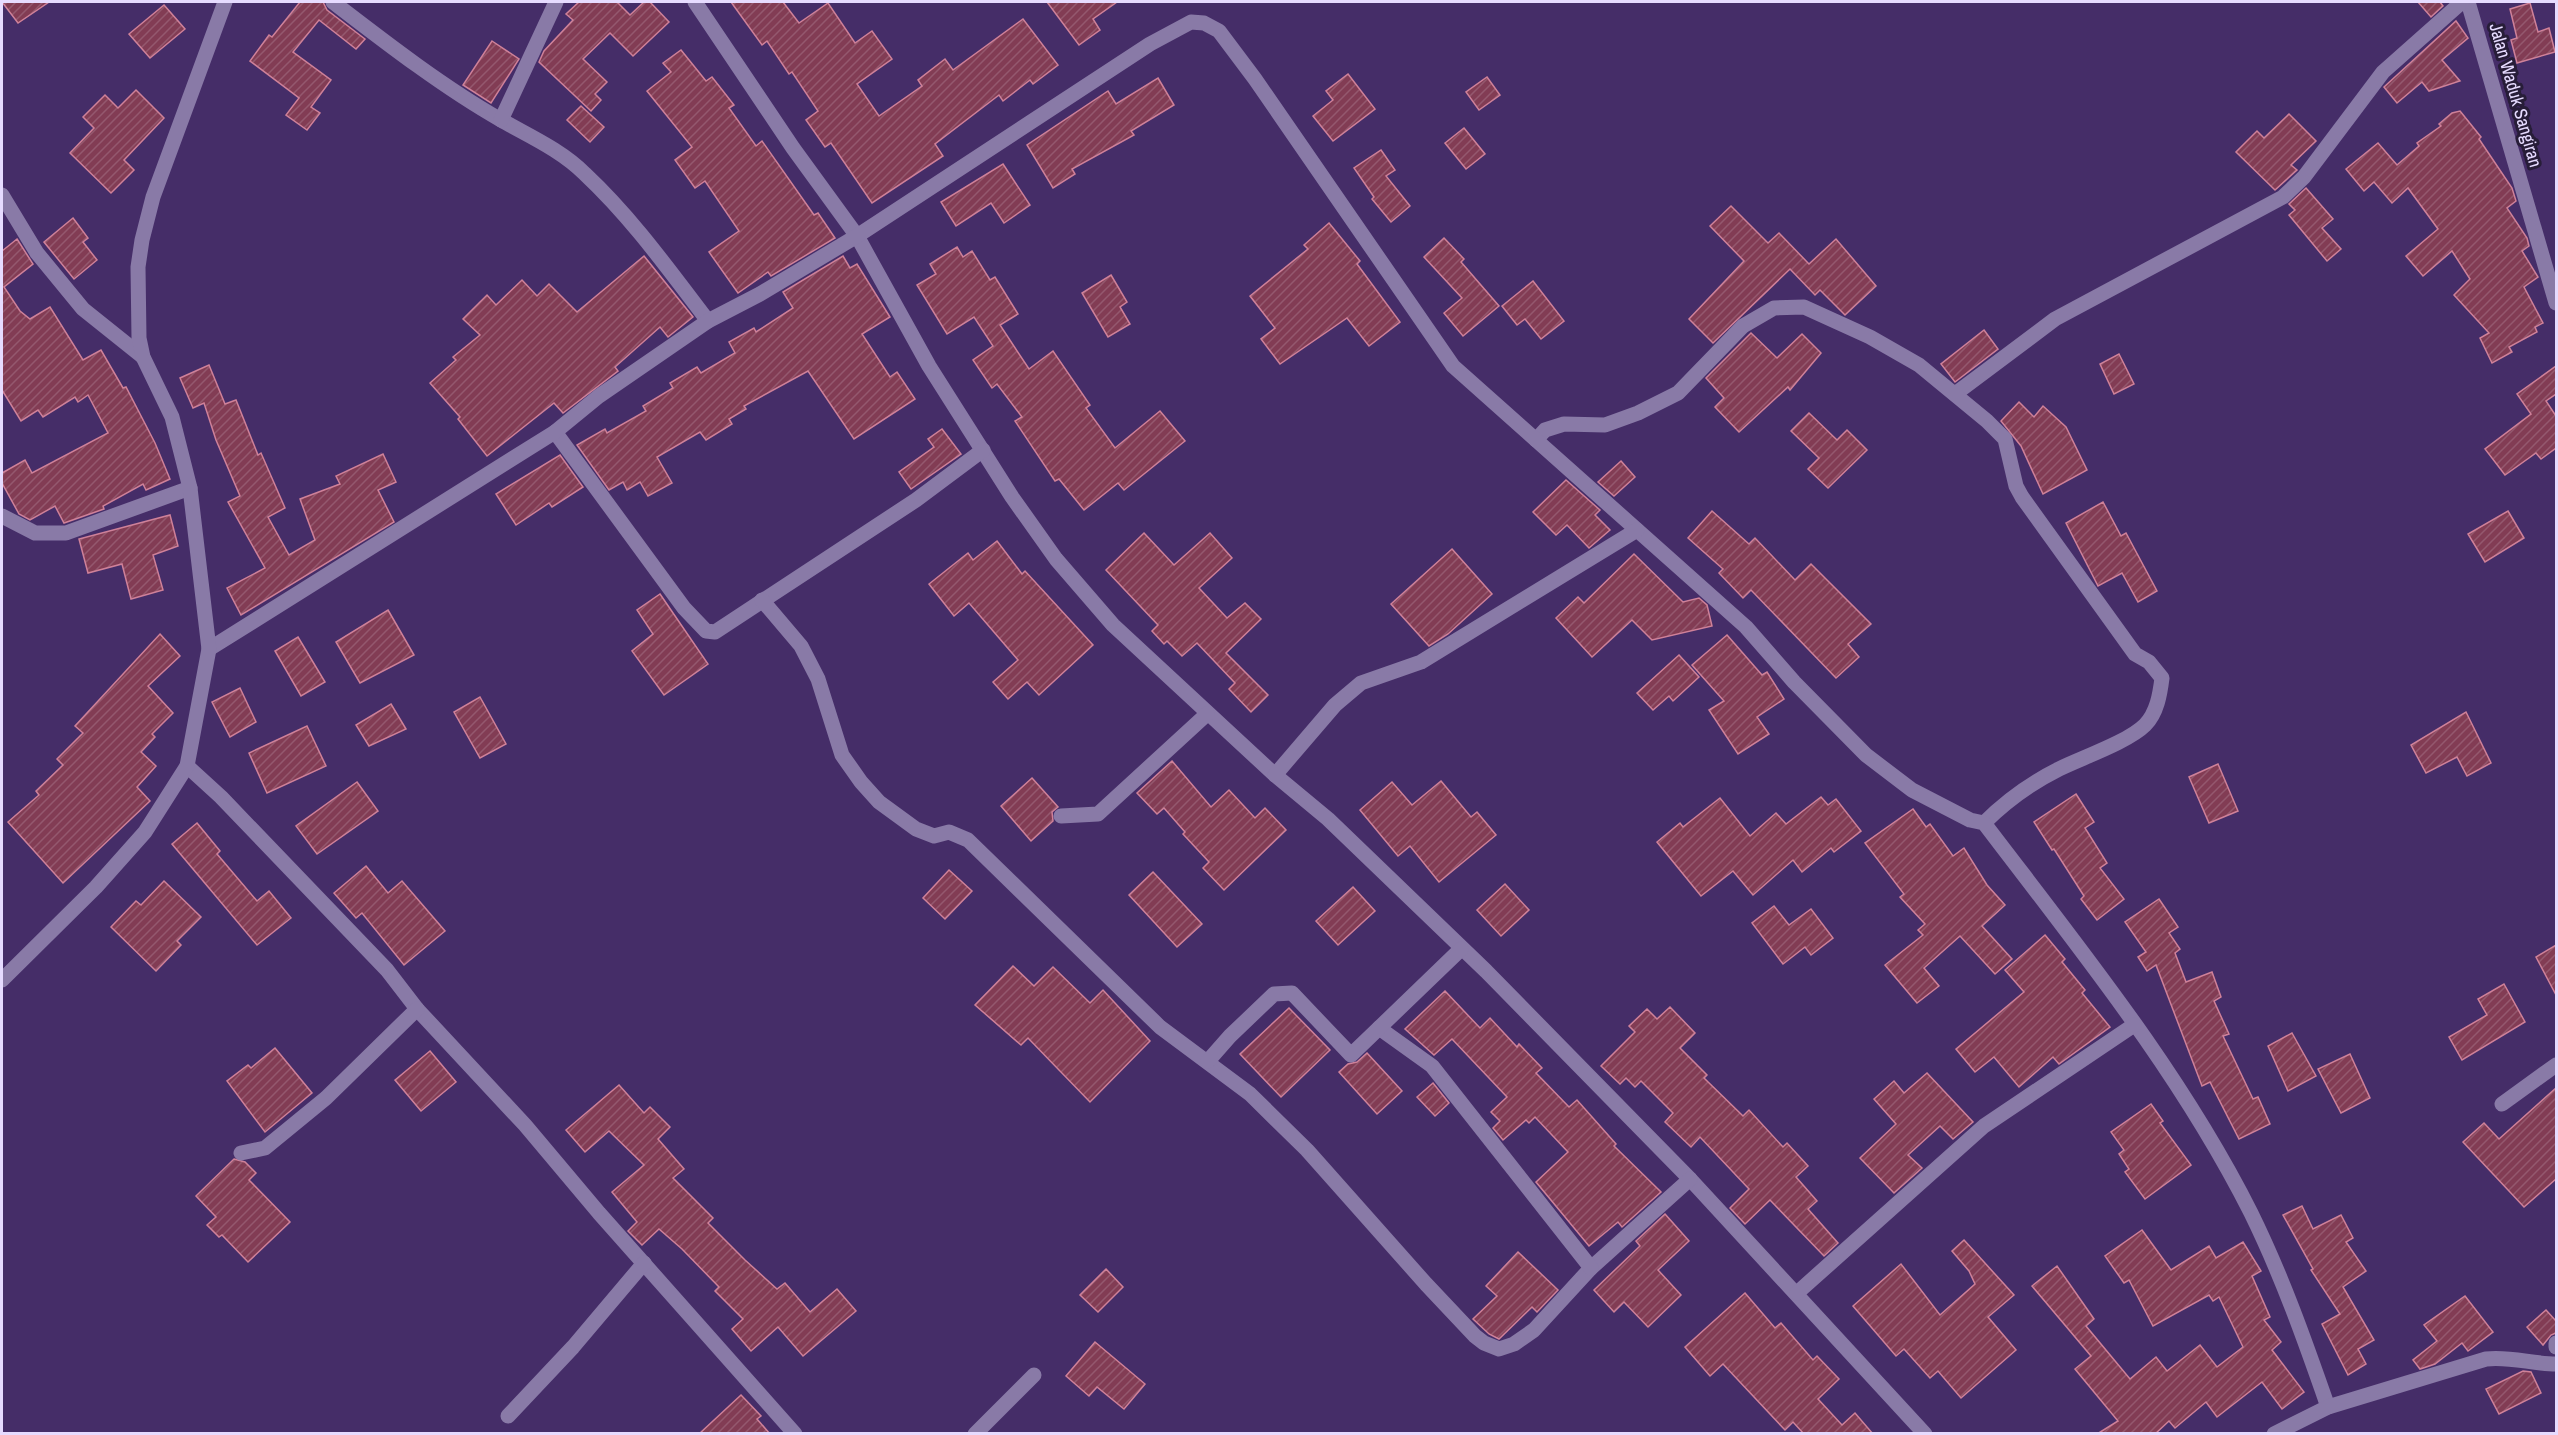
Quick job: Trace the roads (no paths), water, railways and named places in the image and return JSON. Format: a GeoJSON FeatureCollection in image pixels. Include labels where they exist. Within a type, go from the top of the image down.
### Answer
{"type":"FeatureCollection","features":[{"type":"Feature","properties":{"kind":"street"},"geometry":{"type":"LineString","coordinates":[[2,980],[96,887],[145,832],[187,766],[209,649],[190,488],[172,417],[143,357],[137,310],[142,240],[157,186],[225,2]]}},
{"type":"Feature","properties":{"kind":"street"},"geometry":{"type":"LineString","coordinates":[[333,2],[385,42],[501,120],[527,132],[584,172],[646,238],[708,321]]}},
{"type":"Feature","properties":{"kind":"street"},"geometry":{"type":"LineString","coordinates":[[501,120],[556,2]]}},
{"type":"Feature","properties":{"kind":"street"},"geometry":{"type":"LineString","coordinates":[[695,2],[793,148],[857,236],[929,366],[1012,497],[1056,559],[1113,625],[1275,775],[1328,819],[1461,949],[1486,970],[1690,1179],[1925,1434]]}},
{"type":"Feature","properties":{"kind":"street"},"geometry":{"type":"LineString","coordinates":[[1955,394],[2055,319],[2283,197],[2304,177],[2383,72],[2462,2]]}},
{"type":"Feature","properties":{"kind":"street","name":"Jalan Waduk Sangiran"},"geometry":{"type":"LineString","coordinates":[[2468,2],[2556,303]]}},
{"type":"Feature","properties":{"kind":"street"},"geometry":{"type":"LineString","coordinates":[[209,649],[555,432],[599,396],[708,321],[760,294],[857,236],[1150,44],[1191,22],[1204,23],[1218,32],[1255,79],[1453,366],[1746,627],[1794,682],[1866,754],[1912,790],[1970,820],[1984,823],[2163,1063],[2251,1212],[2292,1302],[2328,1407]]}},
{"type":"Feature","properties":{"kind":"street"},"geometry":{"type":"LineString","coordinates":[[2,195],[37,252],[83,309],[143,357]]}},
{"type":"Feature","properties":{"kind":"street"},"geometry":{"type":"LineString","coordinates":[[1536,440],[1545,430],[1564,424],[1605,425],[1678,393],[1743,326],[1774,308],[1804,307],[1828,316],[1919,365],[1955,394],[2005,440],[2016,486],[2022,497],[2134,654],[2149,662],[2162,678],[2159,701],[2145,725],[2097,753],[2057,770],[1998,809],[1984,823]]}},
{"type":"Feature","properties":{"kind":"street"},"geometry":{"type":"LineString","coordinates":[[555,432],[684,608],[706,630],[715,632],[916,500],[983,450]]}},
{"type":"Feature","properties":{"kind":"street"},"geometry":{"type":"LineString","coordinates":[[2,516],[35,533],[66,533],[190,488]]}},
{"type":"Feature","properties":{"kind":"street"},"geometry":{"type":"LineString","coordinates":[[1275,775],[1335,705],[1361,682],[1421,662],[1637,530]]}},
{"type":"Feature","properties":{"kind":"street"},"geometry":{"type":"LineString","coordinates":[[762,600],[801,646],[818,679],[842,755],[879,802],[916,829],[933,836],[949,832],[968,840],[1160,1027],[1250,1094],[1307,1150],[1426,1284],[1484,1344],[1499,1349],[1514,1344],[1534,1330],[1591,1268],[1690,1179]]}},
{"type":"Feature","properties":{"kind":"street"},"geometry":{"type":"LineString","coordinates":[[1061,816],[1098,814],[1208,714]]}},
{"type":"Feature","properties":{"kind":"street"},"geometry":{"type":"LineString","coordinates":[[187,766],[221,797],[387,970],[417,1009],[525,1125],[795,1434]]}},
{"type":"Feature","properties":{"kind":"street"},"geometry":{"type":"LineString","coordinates":[[1208,1061],[1274,994],[1281,992],[1292,993],[1351,1055],[1461,949]]}},
{"type":"Feature","properties":{"kind":"street"},"geometry":{"type":"LineString","coordinates":[[241,1153],[265,1148],[326,1098],[417,1009]]}},
{"type":"Feature","properties":{"kind":"street"},"geometry":{"type":"LineString","coordinates":[[1797,1293],[1984,1126],[2134,1025]]}},
{"type":"Feature","properties":{"kind":"street"},"geometry":{"type":"LineString","coordinates":[[1379,1028],[1432,1066],[1591,1268]]}},
{"type":"Feature","properties":{"kind":"street"},"geometry":{"type":"LineString","coordinates":[[2502,1104],[2556,1065]]}},
{"type":"Feature","properties":{"kind":"street"},"geometry":{"type":"LineString","coordinates":[[508,1416],[573,1347],[644,1263]]}},
{"type":"Feature","properties":{"kind":"street"},"geometry":{"type":"LineString","coordinates":[[2274,1434],[2328,1407],[2486,1359],[2506,1357],[2533,1364],[2556,1364]]}},
{"type":"Feature","properties":{"kind":"street"},"geometry":{"type":"LineString","coordinates":[[975,1434],[1034,1375]]}}]}
